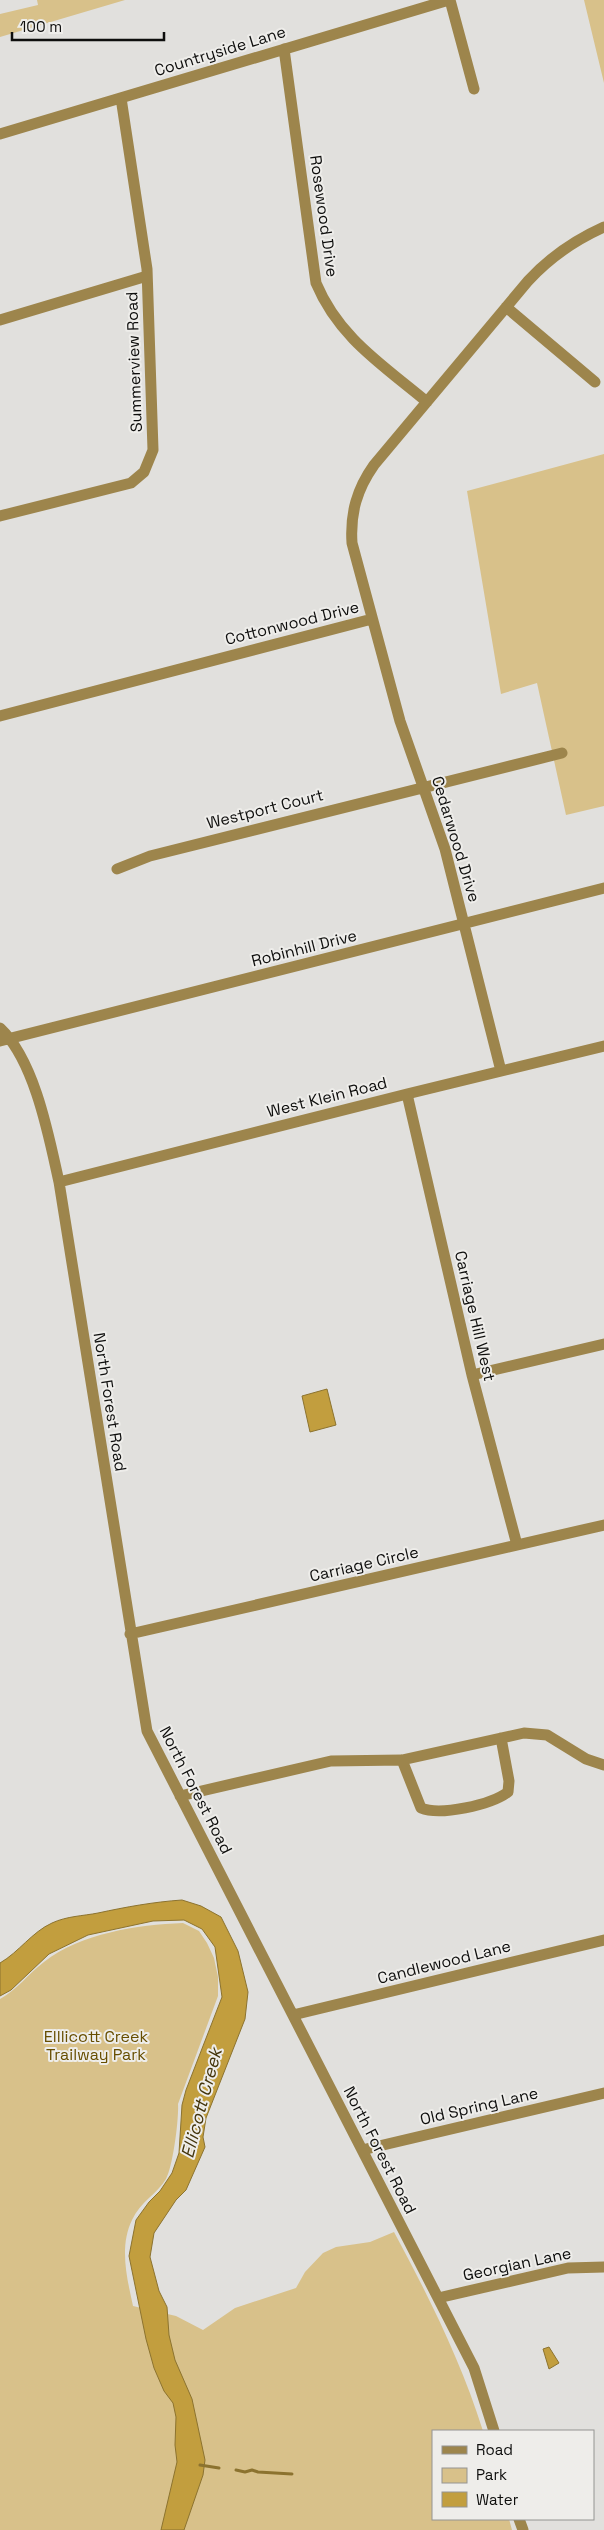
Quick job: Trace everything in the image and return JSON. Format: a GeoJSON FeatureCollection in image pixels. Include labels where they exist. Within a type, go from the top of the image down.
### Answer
{"type":"FeatureCollection","features":[{"type":"Feature","properties":{"kind":"street","name":"Countryside Lane"},"geometry":{"type":"LineString","coordinates":[[0,134],[450,0]]}},
{"type":"Feature","properties":{"kind":"street"},"geometry":{"type":"LineString","coordinates":[[450,0],[474,90]]}},
{"type":"Feature","properties":{"kind":"street","name":"Rosewood Drive"},"geometry":{"type":"LineString","coordinates":[[284,49],[316,283],[325,304],[346,333],[427,402]]}},
{"type":"Feature","properties":{"kind":"street","name":"Summerview Road"},"geometry":{"type":"LineString","coordinates":[[0,516],[131,483],[144,472],[153,450],[147,276],[121,98]]}},
{"type":"Feature","properties":{"kind":"street","name":"Cottonwood Drive"},"geometry":{"type":"LineString","coordinates":[[0,716],[372,619],[352,543],[352,515],[360,488],[374,464],[528,281],[551,259],[569,246],[604,227]]}},
{"type":"Feature","properties":{"kind":"street"},"geometry":{"type":"LineString","coordinates":[[0,320],[147,276]]}},
{"type":"Feature","properties":{"kind":"street"},"geometry":{"type":"LineString","coordinates":[[506,307],[594,382]]}},
{"type":"Feature","properties":{"kind":"street","name":"Cedarwood Drive"},"geometry":{"type":"LineString","coordinates":[[372,619],[400,721],[445,849],[501,1071]]}},
{"type":"Feature","properties":{"kind":"street","name":"Westport Court"},"geometry":{"type":"LineString","coordinates":[[117,869],[150,856],[562,752]]}},
{"type":"Feature","properties":{"kind":"street","name":"Robinhill Drive"},"geometry":{"type":"LineString","coordinates":[[6,1040],[604,888]]}},
{"type":"Feature","properties":{"kind":"street","name":"North Forest Road"},"geometry":{"type":"LineString","coordinates":[[0,1028],[43,1111],[59,1182],[147,1731],[474,2368],[494,2430]]}},
{"type":"Feature","properties":{"kind":"street","name":"West Klein Road"},"geometry":{"type":"LineString","coordinates":[[59,1182],[604,1046]]}},
{"type":"Feature","properties":{"kind":"street","name":"Carriage Hill West"},"geometry":{"type":"LineString","coordinates":[[407,1094],[472,1375],[517,1545]]}},
{"type":"Feature","properties":{"kind":"street"},"geometry":{"type":"LineString","coordinates":[[472,1375],[604,1344]]}},
{"type":"Feature","properties":{"kind":"street","name":"Carriage Circle"},"geometry":{"type":"LineString","coordinates":[[130,1634],[604,1525]]}},
{"type":"Feature","properties":{"kind":"street"},"geometry":{"type":"LineString","coordinates":[[180,1796],[331,1761],[402,1760],[524,1733],[547,1735],[586,1759],[604,1765]]}},
{"type":"Feature","properties":{"kind":"street"},"geometry":{"type":"LineString","coordinates":[[402,1760],[421,1808],[428,1811],[438,1812],[499,1799],[508,1792],[509,1781],[501,1738]]}},
{"type":"Feature","properties":{"kind":"street","name":"Candlewood Lane"},"geometry":{"type":"LineString","coordinates":[[293,2015],[604,1940]]}},
{"type":"Feature","properties":{"kind":"street","name":"Old Spring Lane"},"geometry":{"type":"LineString","coordinates":[[362,2150],[604,2093]]}},
{"type":"Feature","properties":{"kind":"street","name":"Georgian Lane"},"geometry":{"type":"LineString","coordinates":[[438,2298],[568,2268],[604,2266]]}},
{"type":"Feature","properties":{"kind":"green space"},"geometry":{"type":"Polygon","coordinates":[[[37,0],[125,0],[0,37],[0,14],[38,5],[37,0]]]}},
{"type":"Feature","properties":{"kind":"green space"},"geometry":{"type":"Polygon","coordinates":[[[584,0],[604,0],[604,83],[584,0]]]}},
{"type":"Feature","properties":{"kind":"green space"},"geometry":{"type":"Polygon","coordinates":[[[604,454],[604,806],[566,815],[537,683],[501,694],[467,491],[604,454]]]}},
{"type":"Feature","properties":{"kind":"green space","name":"Elllicott Creek Trailway Park"},"geometry":{"type":"Polygon","coordinates":[[[183,1923],[199,1931],[214,1958],[218,1977],[218,1996],[178,2104],[178,2120],[169,2173],[163,2184],[135,2214],[128,2230],[125,2263],[133,2306],[176,2316],[203,2330],[235,2308],[296,2288],[305,2272],[323,2253],[336,2247],[370,2242],[394,2232],[420,2281],[454,2354],[483,2430],[432,2430],[432,2520],[509,2520],[512,2530],[0,2530],[0,1999],[12,1991],[44,1962],[75,1944],[110,1932],[183,1923]]]}},
{"type":"Feature","properties":{"kind":"water"},"geometry":{"type":"Polygon","coordinates":[[[327,1389],[336,1425],[310,1432],[302,1396],[327,1389]]]}},
{"type":"Feature","properties":{"kind":"water","name":"Ellicott Creek"},"geometry":{"type":"Polygon","coordinates":[[[182,1900],[201,1906],[221,1917],[238,1951],[248,1992],[245,2019],[206,2118],[203,2137],[205,2147],[186,2190],[176,2200],[154,2233],[150,2257],[159,2291],[167,2307],[169,2335],[175,2360],[192,2399],[205,2460],[203,2475],[184,2530],[161,2530],[177,2462],[175,2445],[176,2417],[173,2403],[164,2391],[154,2368],[129,2256],[136,2220],[172,2173],[179,2153],[182,2105],[186,2090],[222,1997],[215,1947],[202,1929],[184,1920],[153,1921],[88,1935],[49,1954],[11,1990],[0,1996],[0,1963],[38,1932],[58,1921],[140,1905],[182,1900]]]}},
{"type":"Feature","properties":{"kind":"water"},"geometry":{"type":"Polygon","coordinates":[[[549,2347],[559,2363],[549,2369],[543,2349],[549,2347]]]}},
{"type":"Feature","properties":{"kind":"waterway"},"geometry":{"type":"LineString","coordinates":[[200,2465],[219,2468]]}},
{"type":"Feature","properties":{"kind":"waterway"},"geometry":{"type":"LineString","coordinates":[[236,2470],[292,2474]]}}]}
